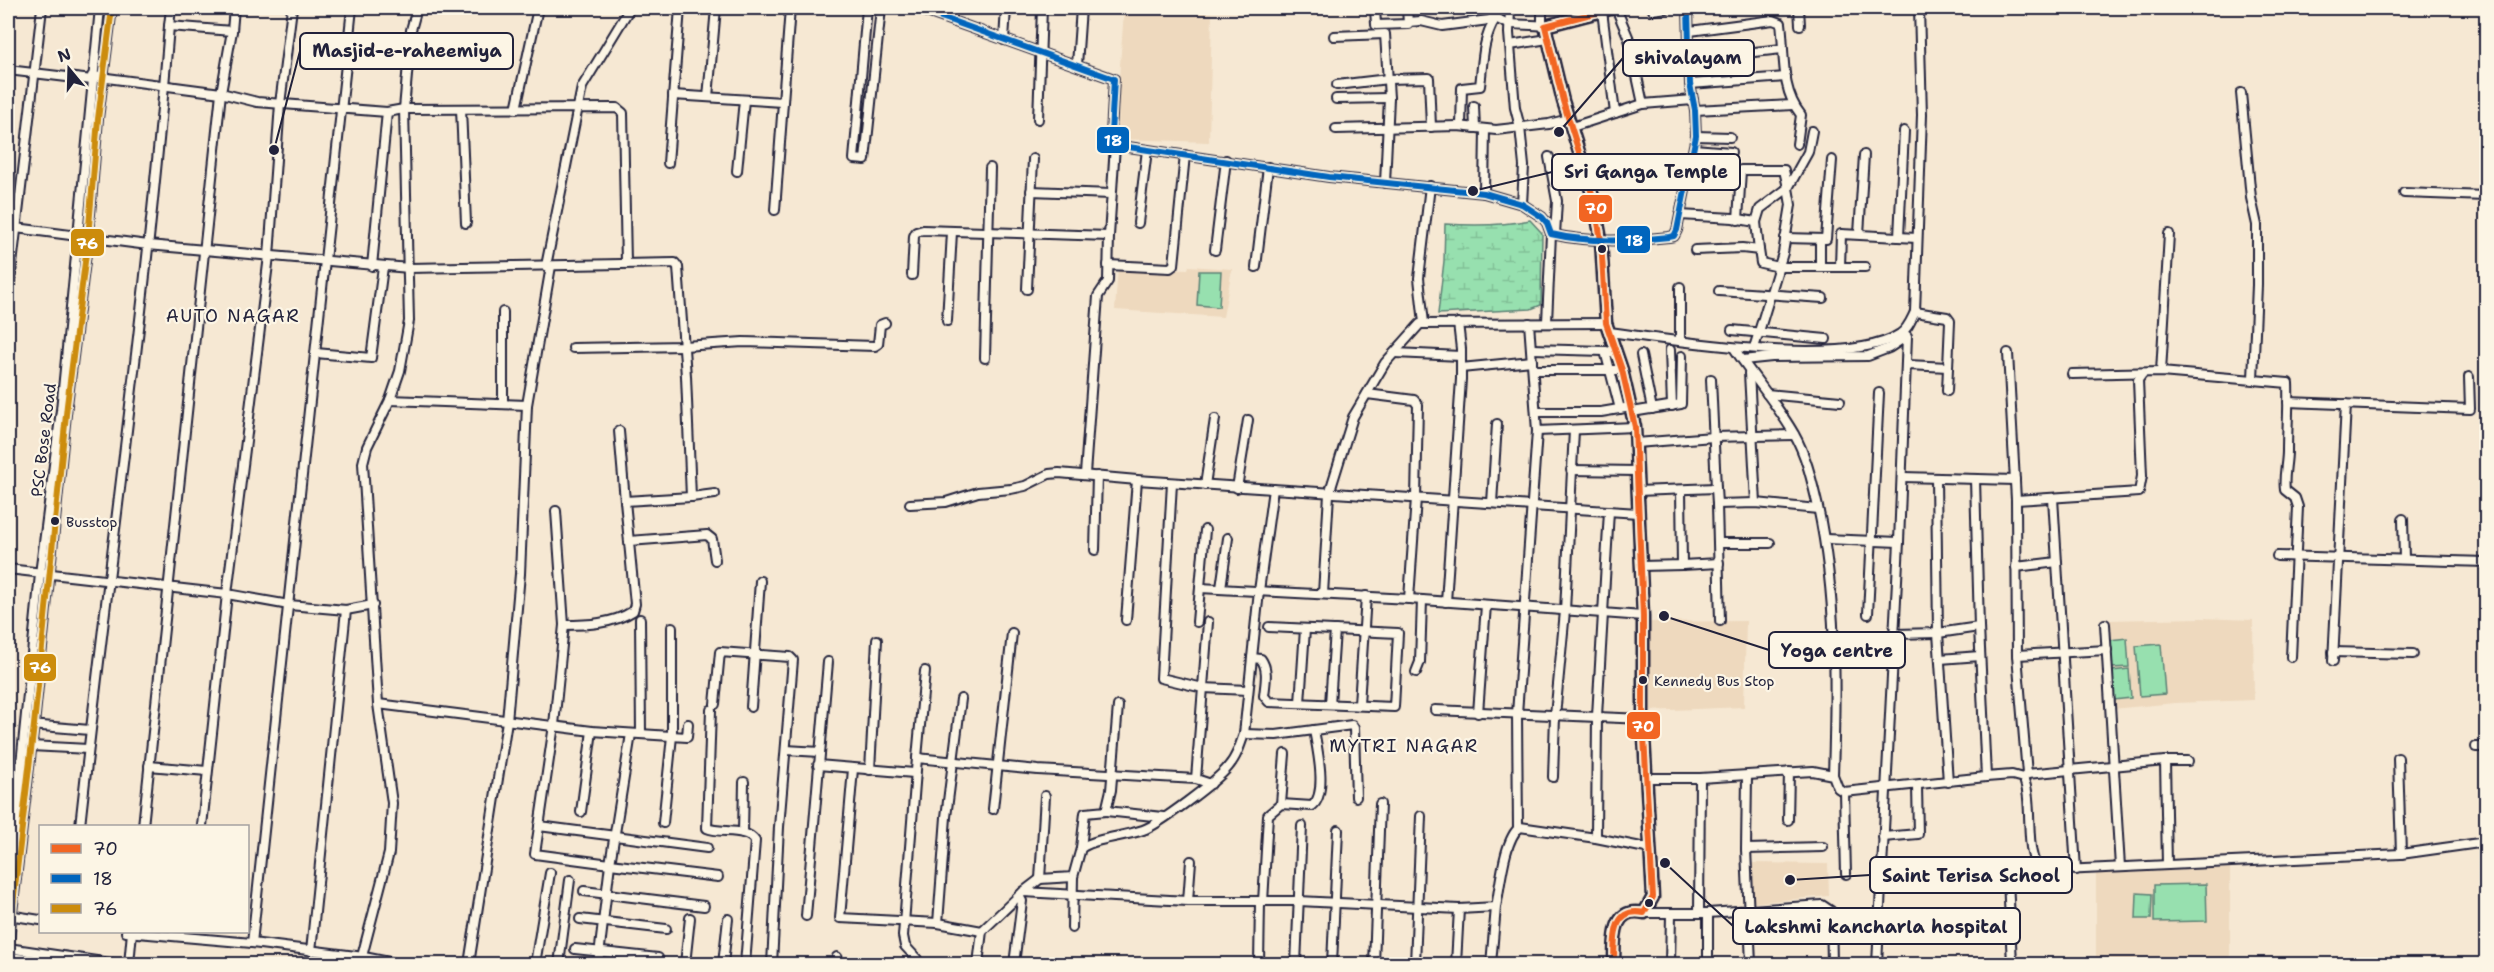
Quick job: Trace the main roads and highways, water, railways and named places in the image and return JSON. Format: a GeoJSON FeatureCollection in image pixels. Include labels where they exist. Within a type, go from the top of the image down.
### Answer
{"type":"FeatureCollection","features":[{"type":"Feature","properties":{"kind":"main road"},"geometry":{"type":"LineString","coordinates":[[1614,964],[1615,929],[1618,921],[1632,913],[1644,913],[1653,897],[1643,719],[1643,616],[1635,427],[1627,408],[1611,352],[1601,240],[1594,201],[1544,26],[1615,8]]}},
{"type":"Feature","properties":{"kind":"place","name":"shivalayam"},"geometry":{"type":"Point","coordinates":[1559,132]}},
{"type":"Feature","properties":{"kind":"place","name":"Masjid-e-raheemiya"},"geometry":{"type":"Point","coordinates":[274,150]}},
{"type":"Feature","properties":{"kind":"place","name":"Sri Ganga Temple"},"geometry":{"type":"Point","coordinates":[1473,191]}},
{"type":"Feature","properties":{"kind":"place","name":"Busstop"},"geometry":{"type":"Point","coordinates":[55,521]}},
{"type":"Feature","properties":{"kind":"place","name":"Yoga centre"},"geometry":{"type":"Point","coordinates":[1664,616]}},
{"type":"Feature","properties":{"kind":"place","name":"Kennedy Bus Stop"},"geometry":{"type":"Point","coordinates":[1643,680]}},
{"type":"Feature","properties":{"kind":"place","name":"Lakshmi kancharla hospital"},"geometry":{"type":"Point","coordinates":[1665,863]}},
{"type":"Feature","properties":{"kind":"place","name":"Saint Terisa School"},"geometry":{"type":"Point","coordinates":[1790,880]}},
{"type":"Feature","properties":{"kind":"district","name":"AUTO NAGAR"},"geometry":{"type":"Point","coordinates":[233,316]}},
{"type":"Feature","properties":{"kind":"district","name":"MYTRI NAGAR"},"geometry":{"type":"Point","coordinates":[1404,746]}}]}
